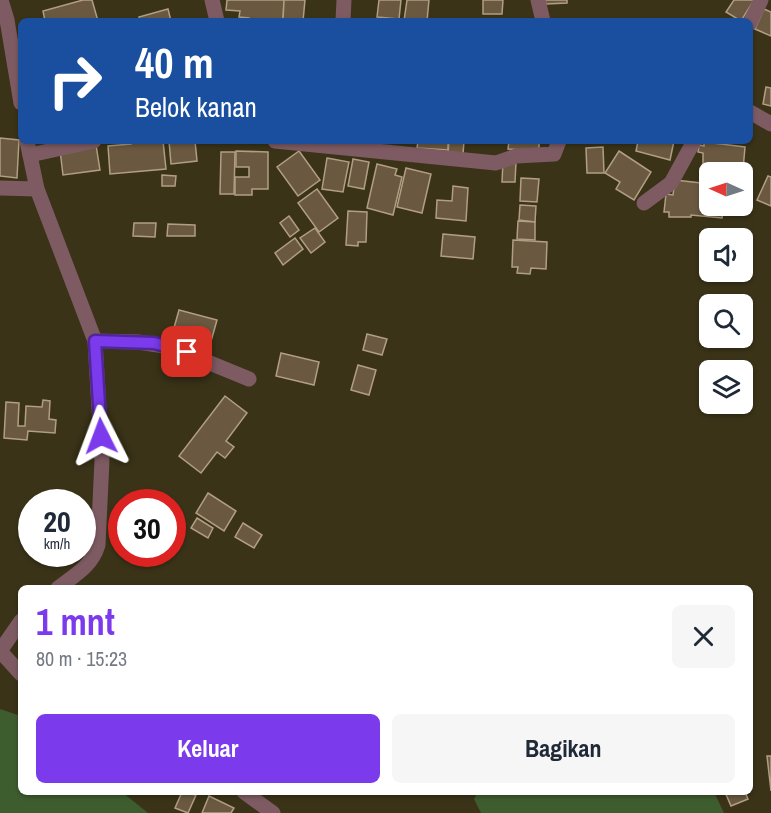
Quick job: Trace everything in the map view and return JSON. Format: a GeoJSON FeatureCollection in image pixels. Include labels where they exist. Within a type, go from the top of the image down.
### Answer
{"type":"FeatureCollection","features":[{"type":"Feature","properties":{"kind":"street"},"geometry":{"type":"LineString","coordinates":[[1,0],[7,20],[18,85]]}},
{"type":"Feature","properties":{"kind":"street"},"geometry":{"type":"LineString","coordinates":[[213,0],[216,18]]}},
{"type":"Feature","properties":{"kind":"street"},"geometry":{"type":"LineString","coordinates":[[343,18],[344,0]]}},
{"type":"Feature","properties":{"kind":"street"},"geometry":{"type":"LineString","coordinates":[[538,0],[542,18]]}},
{"type":"Feature","properties":{"kind":"street"},"geometry":{"type":"LineString","coordinates":[[752,18],[761,0]]}},
{"type":"Feature","properties":{"kind":"street"},"geometry":{"type":"LineString","coordinates":[[753,114],[771,124]]}},
{"type":"Feature","properties":{"kind":"street"},"geometry":{"type":"LineString","coordinates":[[62,585],[87,567],[95,557],[98,545],[102,460],[95,341],[37,189],[28,148],[66,144]]}},
{"type":"Feature","properties":{"kind":"street"},"geometry":{"type":"LineString","coordinates":[[305,144],[496,163],[516,156],[554,154],[558,144]]}},
{"type":"Feature","properties":{"kind":"street"},"geometry":{"type":"LineString","coordinates":[[644,203],[655,198],[671,183],[692,144]]}},
{"type":"Feature","properties":{"kind":"street"},"geometry":{"type":"LineString","coordinates":[[0,188],[37,189]]}},
{"type":"Feature","properties":{"kind":"street"},"geometry":{"type":"LineString","coordinates":[[95,341],[154,343],[171,347],[249,379]]}},
{"type":"Feature","properties":{"kind":"street"},"geometry":{"type":"LineString","coordinates":[[18,625],[0,651],[18,671]]}},
{"type":"Feature","properties":{"kind":"street"},"geometry":{"type":"LineString","coordinates":[[248,795],[273,813]]}},
{"type":"Feature","properties":{"kind":"green space"},"geometry":{"type":"Polygon","coordinates":[[[0,709],[18,715],[18,795],[126,795],[148,813],[0,813],[0,709]]]}},
{"type":"Feature","properties":{"kind":"green space"},"geometry":{"type":"Polygon","coordinates":[[[476,795],[715,795],[724,813],[481,813],[474,799],[476,795]]]}},
{"type":"Feature","properties":{"kind":"building"},"geometry":{"type":"Polygon","coordinates":[[[83,0],[92,0],[97,18],[44,18],[43,11],[83,0]]]}},
{"type":"Feature","properties":{"kind":"building"},"geometry":{"type":"Polygon","coordinates":[[[227,0],[284,0],[283,18],[239,17],[240,11],[226,10],[227,0]]]}},
{"type":"Feature","properties":{"kind":"building"},"geometry":{"type":"Polygon","coordinates":[[[284,0],[305,0],[303,18],[283,18],[284,0]]]}},
{"type":"Feature","properties":{"kind":"building"},"geometry":{"type":"Polygon","coordinates":[[[379,0],[401,0],[399,18],[377,17],[379,0]]]}},
{"type":"Feature","properties":{"kind":"building"},"geometry":{"type":"Polygon","coordinates":[[[407,0],[429,0],[427,18],[404,18],[407,0]]]}},
{"type":"Feature","properties":{"kind":"building"},"geometry":{"type":"Polygon","coordinates":[[[483,0],[503,0],[502,14],[483,14],[483,0]]]}},
{"type":"Feature","properties":{"kind":"building"},"geometry":{"type":"Polygon","coordinates":[[[545,0],[567,0],[567,3],[546,4],[545,0]]]}},
{"type":"Feature","properties":{"kind":"building"},"geometry":{"type":"Polygon","coordinates":[[[734,0],[754,0],[743,18],[736,18],[726,12],[734,0]]]}},
{"type":"Feature","properties":{"kind":"building"},"geometry":{"type":"Polygon","coordinates":[[[168,9],[170,18],[139,18],[168,9]]]}},
{"type":"Feature","properties":{"kind":"building"},"geometry":{"type":"Polygon","coordinates":[[[764,9],[771,12],[771,36],[755,29],[764,9]]]}},
{"type":"Feature","properties":{"kind":"building"},"geometry":{"type":"Polygon","coordinates":[[[766,87],[771,88],[771,106],[763,104],[766,87]]]}},
{"type":"Feature","properties":{"kind":"building"},"geometry":{"type":"Polygon","coordinates":[[[0,138],[18,140],[17,178],[0,176],[0,138]]]}},
{"type":"Feature","properties":{"kind":"building"},"geometry":{"type":"Polygon","coordinates":[[[163,144],[166,169],[110,174],[108,146],[163,144]]]}},
{"type":"Feature","properties":{"kind":"building"},"geometry":{"type":"Polygon","coordinates":[[[169,144],[195,144],[197,161],[171,164],[169,144]]]}},
{"type":"Feature","properties":{"kind":"building"},"geometry":{"type":"Polygon","coordinates":[[[418,144],[448,144],[448,150],[417,148],[418,144]]]}},
{"type":"Feature","properties":{"kind":"building"},"geometry":{"type":"Polygon","coordinates":[[[449,144],[464,144],[463,154],[448,153],[449,144]]]}},
{"type":"Feature","properties":{"kind":"building"},"geometry":{"type":"Polygon","coordinates":[[[509,144],[539,144],[539,151],[508,149],[509,144]]]}},
{"type":"Feature","properties":{"kind":"building"},"geometry":{"type":"Polygon","coordinates":[[[637,144],[673,144],[670,160],[636,151],[637,144]]]}},
{"type":"Feature","properties":{"kind":"building"},"geometry":{"type":"Polygon","coordinates":[[[720,144],[745,147],[744,162],[703,162],[703,153],[698,152],[699,145],[720,144]]]}},
{"type":"Feature","properties":{"kind":"building"},"geometry":{"type":"Polygon","coordinates":[[[96,145],[100,170],[63,175],[60,150],[96,145]]]}},
{"type":"Feature","properties":{"kind":"building"},"geometry":{"type":"Polygon","coordinates":[[[603,147],[604,173],[587,173],[586,148],[603,147]]]}},
{"type":"Feature","properties":{"kind":"building"},"geometry":{"type":"Polygon","coordinates":[[[236,151],[268,152],[268,189],[252,189],[252,195],[235,195],[235,177],[249,177],[249,167],[236,167],[236,151]]]}},
{"type":"Feature","properties":{"kind":"building"},"geometry":{"type":"Polygon","coordinates":[[[299,151],[320,180],[298,196],[277,167],[299,151]]]}},
{"type":"Feature","properties":{"kind":"building"},"geometry":{"type":"Polygon","coordinates":[[[619,151],[651,172],[634,200],[616,189],[620,182],[605,173],[619,151]]]}},
{"type":"Feature","properties":{"kind":"building"},"geometry":{"type":"Polygon","coordinates":[[[221,152],[235,152],[234,194],[220,194],[221,152]]]}},
{"type":"Feature","properties":{"kind":"building"},"geometry":{"type":"Polygon","coordinates":[[[327,158],[349,162],[343,192],[322,189],[327,158]]]}},
{"type":"Feature","properties":{"kind":"building"},"geometry":{"type":"Polygon","coordinates":[[[353,159],[369,162],[364,189],[348,186],[353,159]]]}},
{"type":"Feature","properties":{"kind":"building"},"geometry":{"type":"Polygon","coordinates":[[[503,161],[516,162],[515,182],[502,182],[503,161]]]}},
{"type":"Feature","properties":{"kind":"building"},"geometry":{"type":"Polygon","coordinates":[[[377,164],[397,169],[395,175],[402,177],[393,215],[367,208],[377,164]]]}},
{"type":"Feature","properties":{"kind":"building"},"geometry":{"type":"Polygon","coordinates":[[[406,168],[431,174],[422,213],[397,207],[406,168]]]}},
{"type":"Feature","properties":{"kind":"building"},"geometry":{"type":"Polygon","coordinates":[[[162,175],[176,176],[175,186],[162,186],[162,175]]]}},
{"type":"Feature","properties":{"kind":"building"},"geometry":{"type":"Polygon","coordinates":[[[768,176],[771,177],[771,206],[757,200],[768,176]]]}},
{"type":"Feature","properties":{"kind":"building"},"geometry":{"type":"Polygon","coordinates":[[[521,178],[539,179],[537,202],[520,201],[521,178]]]}},
{"type":"Feature","properties":{"kind":"building"},"geometry":{"type":"Polygon","coordinates":[[[675,180],[699,183],[699,216],[669,217],[669,212],[664,212],[666,194],[673,195],[675,180]]]}},
{"type":"Feature","properties":{"kind":"building"},"geometry":{"type":"Polygon","coordinates":[[[453,186],[468,188],[466,221],[436,218],[437,200],[452,201],[453,186]]]}},
{"type":"Feature","properties":{"kind":"building"},"geometry":{"type":"Polygon","coordinates":[[[317,189],[338,218],[319,232],[298,203],[317,189]]]}},
{"type":"Feature","properties":{"kind":"building"},"geometry":{"type":"Polygon","coordinates":[[[520,205],[536,206],[535,222],[519,220],[520,205]]]}},
{"type":"Feature","properties":{"kind":"building"},"geometry":{"type":"Polygon","coordinates":[[[348,211],[367,212],[366,242],[358,242],[358,246],[346,245],[348,211]]]}},
{"type":"Feature","properties":{"kind":"building"},"geometry":{"type":"Polygon","coordinates":[[[289,216],[299,230],[290,237],[280,223],[289,216]]]}},
{"type":"Feature","properties":{"kind":"building"},"geometry":{"type":"Polygon","coordinates":[[[518,221],[535,222],[535,240],[517,239],[518,221]]]}},
{"type":"Feature","properties":{"kind":"building"},"geometry":{"type":"Polygon","coordinates":[[[134,223],[156,223],[155,237],[133,236],[134,223]]]}},
{"type":"Feature","properties":{"kind":"building"},"geometry":{"type":"Polygon","coordinates":[[[168,224],[195,225],[195,236],[167,236],[168,224]]]}},
{"type":"Feature","properties":{"kind":"building"},"geometry":{"type":"Polygon","coordinates":[[[315,228],[325,242],[311,253],[300,238],[315,228]]]}},
{"type":"Feature","properties":{"kind":"building"},"geometry":{"type":"Polygon","coordinates":[[[443,234],[475,237],[473,259],[441,256],[443,234]]]}},
{"type":"Feature","properties":{"kind":"building"},"geometry":{"type":"Polygon","coordinates":[[[295,238],[303,249],[283,265],[275,253],[295,238]]]}},
{"type":"Feature","properties":{"kind":"building"},"geometry":{"type":"Polygon","coordinates":[[[513,240],[547,242],[546,269],[531,268],[530,274],[517,273],[518,267],[512,267],[513,240]]]}},
{"type":"Feature","properties":{"kind":"building"},"geometry":{"type":"Polygon","coordinates":[[[179,310],[217,320],[208,352],[170,342],[179,310]]]}},
{"type":"Feature","properties":{"kind":"building"},"geometry":{"type":"Polygon","coordinates":[[[367,334],[387,339],[382,355],[363,350],[367,334]]]}},
{"type":"Feature","properties":{"kind":"building"},"geometry":{"type":"Polygon","coordinates":[[[281,353],[319,362],[314,385],[276,376],[281,353]]]}},
{"type":"Feature","properties":{"kind":"building"},"geometry":{"type":"Polygon","coordinates":[[[358,365],[376,370],[369,395],[351,390],[358,365]]]}},
{"type":"Feature","properties":{"kind":"building"},"geometry":{"type":"Polygon","coordinates":[[[225,396],[247,413],[226,441],[234,447],[225,458],[217,452],[201,473],[179,456],[225,396]]]}},
{"type":"Feature","properties":{"kind":"building"},"geometry":{"type":"Polygon","coordinates":[[[43,400],[50,401],[49,419],[56,420],[55,433],[28,431],[27,440],[4,438],[6,402],[19,403],[18,426],[25,426],[26,406],[42,407],[43,400]]]}},
{"type":"Feature","properties":{"kind":"building"},"geometry":{"type":"Polygon","coordinates":[[[208,493],[236,511],[224,531],[196,513],[208,493]]]}},
{"type":"Feature","properties":{"kind":"building"},"geometry":{"type":"Polygon","coordinates":[[[197,518],[213,528],[208,538],[191,528],[197,518]]]}},
{"type":"Feature","properties":{"kind":"building"},"geometry":{"type":"Polygon","coordinates":[[[243,523],[262,535],[254,548],[235,537],[243,523]]]}},
{"type":"Feature","properties":{"kind":"building"},"geometry":{"type":"Polygon","coordinates":[[[767,756],[771,756],[771,791],[767,756]]]}},
{"type":"Feature","properties":{"kind":"building"},"geometry":{"type":"Polygon","coordinates":[[[181,795],[196,795],[188,813],[175,808],[181,795]]]}},
{"type":"Feature","properties":{"kind":"building"},"geometry":{"type":"Polygon","coordinates":[[[726,795],[746,795],[748,799],[731,806],[726,795]]]}},
{"type":"Feature","properties":{"kind":"building"},"geometry":{"type":"Polygon","coordinates":[[[209,796],[234,808],[231,813],[202,813],[209,796]]]}},
{"type":"Feature","properties":{"kind":"route"},"geometry":{"type":"LineString","coordinates":[[101,436],[95,341],[154,343],[187,352]]}}]}
